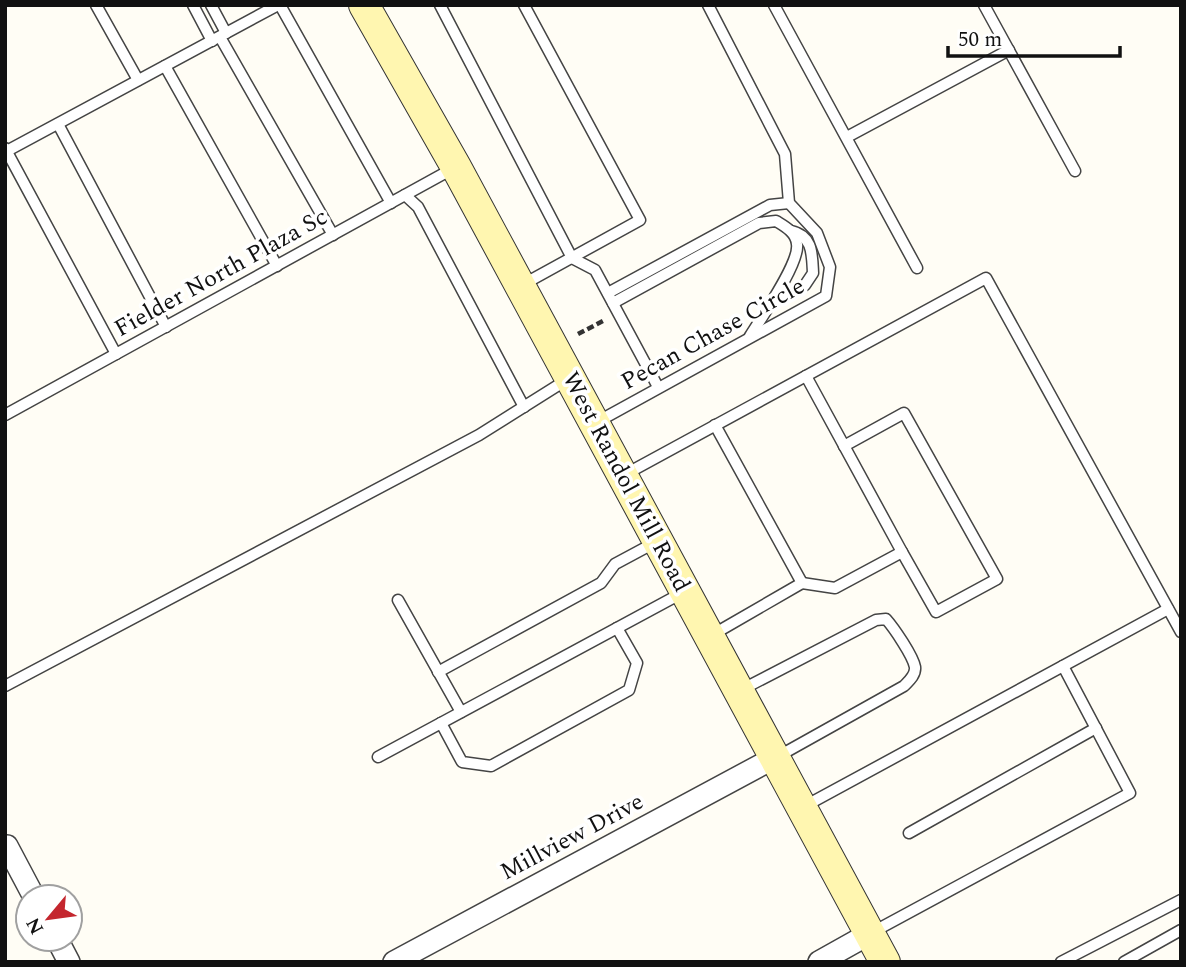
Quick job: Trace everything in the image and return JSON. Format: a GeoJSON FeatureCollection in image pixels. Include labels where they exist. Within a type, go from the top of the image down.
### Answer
{"type":"FeatureCollection","features":[{"type":"Feature","properties":{"kind":"main road","name":"West Randol Mill Road"},"geometry":{"type":"LineString","coordinates":[[364,5],[521,286],[885,962]]}},
{"type":"Feature","properties":{"kind":"street","name":"Millview Drive"},"geometry":{"type":"LineString","coordinates":[[394,962],[774,758]]}},
{"type":"Feature","properties":{"kind":"street"},"geometry":{"type":"LineString","coordinates":[[5,846],[27,883]]}},
{"type":"Feature","properties":{"kind":"street"},"geometry":{"type":"LineString","coordinates":[[819,962],[869,934]]}},
{"type":"Feature","properties":{"kind":"lane"},"geometry":{"type":"LineString","coordinates":[[96,5],[138,80]]}},
{"type":"Feature","properties":{"kind":"lane"},"geometry":{"type":"LineString","coordinates":[[193,5],[219,37],[333,235]]}},
{"type":"Feature","properties":{"kind":"lane"},"geometry":{"type":"LineString","coordinates":[[211,5],[219,37]]}},
{"type":"Feature","properties":{"kind":"lane"},"geometry":{"type":"LineString","coordinates":[[116,354],[6,150],[279,5],[391,203]]}},
{"type":"Feature","properties":{"kind":"lane"},"geometry":{"type":"LineString","coordinates":[[440,5],[572,258],[595,270],[658,387]]}},
{"type":"Feature","properties":{"kind":"lane"},"geometry":{"type":"LineString","coordinates":[[521,286],[640,220],[524,5]]}},
{"type":"Feature","properties":{"kind":"lane"},"geometry":{"type":"LineString","coordinates":[[611,298],[660,265],[770,205],[789,203],[785,153],[708,5]]}},
{"type":"Feature","properties":{"kind":"lane"},"geometry":{"type":"LineString","coordinates":[[774,5],[917,268]]}},
{"type":"Feature","properties":{"kind":"lane"},"geometry":{"type":"LineString","coordinates":[[984,5],[1075,171]]}},
{"type":"Feature","properties":{"kind":"lane"},"geometry":{"type":"LineString","coordinates":[[847,137],[1009,50]]}},
{"type":"Feature","properties":{"kind":"lane"},"geometry":{"type":"LineString","coordinates":[[165,66],[277,265]]}},
{"type":"Feature","properties":{"kind":"lane"},"geometry":{"type":"LineString","coordinates":[[58,124],[166,327]]}},
{"type":"Feature","properties":{"kind":"lane","name":"Fielder North Plaza Sc"},"geometry":{"type":"LineString","coordinates":[[5,415],[456,167]]}},
{"type":"Feature","properties":{"kind":"lane"},"geometry":{"type":"LineString","coordinates":[[405,195],[418,207],[524,407]]}},
{"type":"Feature","properties":{"kind":"lane","name":"Pecan Chase Circle"},"geometry":{"type":"LineString","coordinates":[[595,423],[826,296],[830,267],[817,233],[789,203]]}},
{"type":"Feature","properties":{"kind":"lane"},"geometry":{"type":"LineString","coordinates":[[611,298],[759,223],[776,220],[791,231],[802,234],[808,242],[813,259],[813,273],[805,285],[769,304]]}},
{"type":"Feature","properties":{"kind":"lane"},"geometry":{"type":"LineString","coordinates":[[748,338],[796,259],[797,243],[791,231]]}},
{"type":"Feature","properties":{"kind":"lane"},"geometry":{"type":"LineString","coordinates":[[623,475],[986,278],[1181,632]]}},
{"type":"Feature","properties":{"kind":"lane"},"geometry":{"type":"LineString","coordinates":[[806,376],[844,446],[902,552],[936,612],[997,579],[904,413],[844,446]]}},
{"type":"Feature","properties":{"kind":"lane"},"geometry":{"type":"LineString","coordinates":[[5,686],[479,435],[571,378]]}},
{"type":"Feature","properties":{"kind":"lane"},"geometry":{"type":"LineString","coordinates":[[715,425],[802,583]]}},
{"type":"Feature","properties":{"kind":"lane"},"geometry":{"type":"LineString","coordinates":[[438,672],[601,583],[615,564],[658,541]]}},
{"type":"Feature","properties":{"kind":"lane"},"geometry":{"type":"LineString","coordinates":[[709,637],[802,583],[835,588],[902,552]]}},
{"type":"Feature","properties":{"kind":"lane"},"geometry":{"type":"LineString","coordinates":[[378,757],[685,591]]}},
{"type":"Feature","properties":{"kind":"lane"},"geometry":{"type":"LineString","coordinates":[[398,600],[461,712]]}},
{"type":"Feature","properties":{"kind":"lane"},"geometry":{"type":"LineString","coordinates":[[801,808],[1168,608]]}},
{"type":"Feature","properties":{"kind":"lane"},"geometry":{"type":"LineString","coordinates":[[738,692],[876,620],[886,619],[897,631],[915,667],[914,676],[904,686],[774,758]]}},
{"type":"Feature","properties":{"kind":"lane"},"geometry":{"type":"LineString","coordinates":[[441,723],[462,762],[491,766],[629,690],[636,663],[617,628]]}},
{"type":"Feature","properties":{"kind":"lane"},"geometry":{"type":"LineString","coordinates":[[869,934],[1130,793],[1063,666]]}},
{"type":"Feature","properties":{"kind":"lane"},"geometry":{"type":"LineString","coordinates":[[909,833],[1096,728]]}},
{"type":"Feature","properties":{"kind":"lane"},"geometry":{"type":"LineString","coordinates":[[1061,962],[1181,900]]}},
{"type":"Feature","properties":{"kind":"lane"},"geometry":{"type":"LineString","coordinates":[[1124,962],[1181,930]]}}]}
